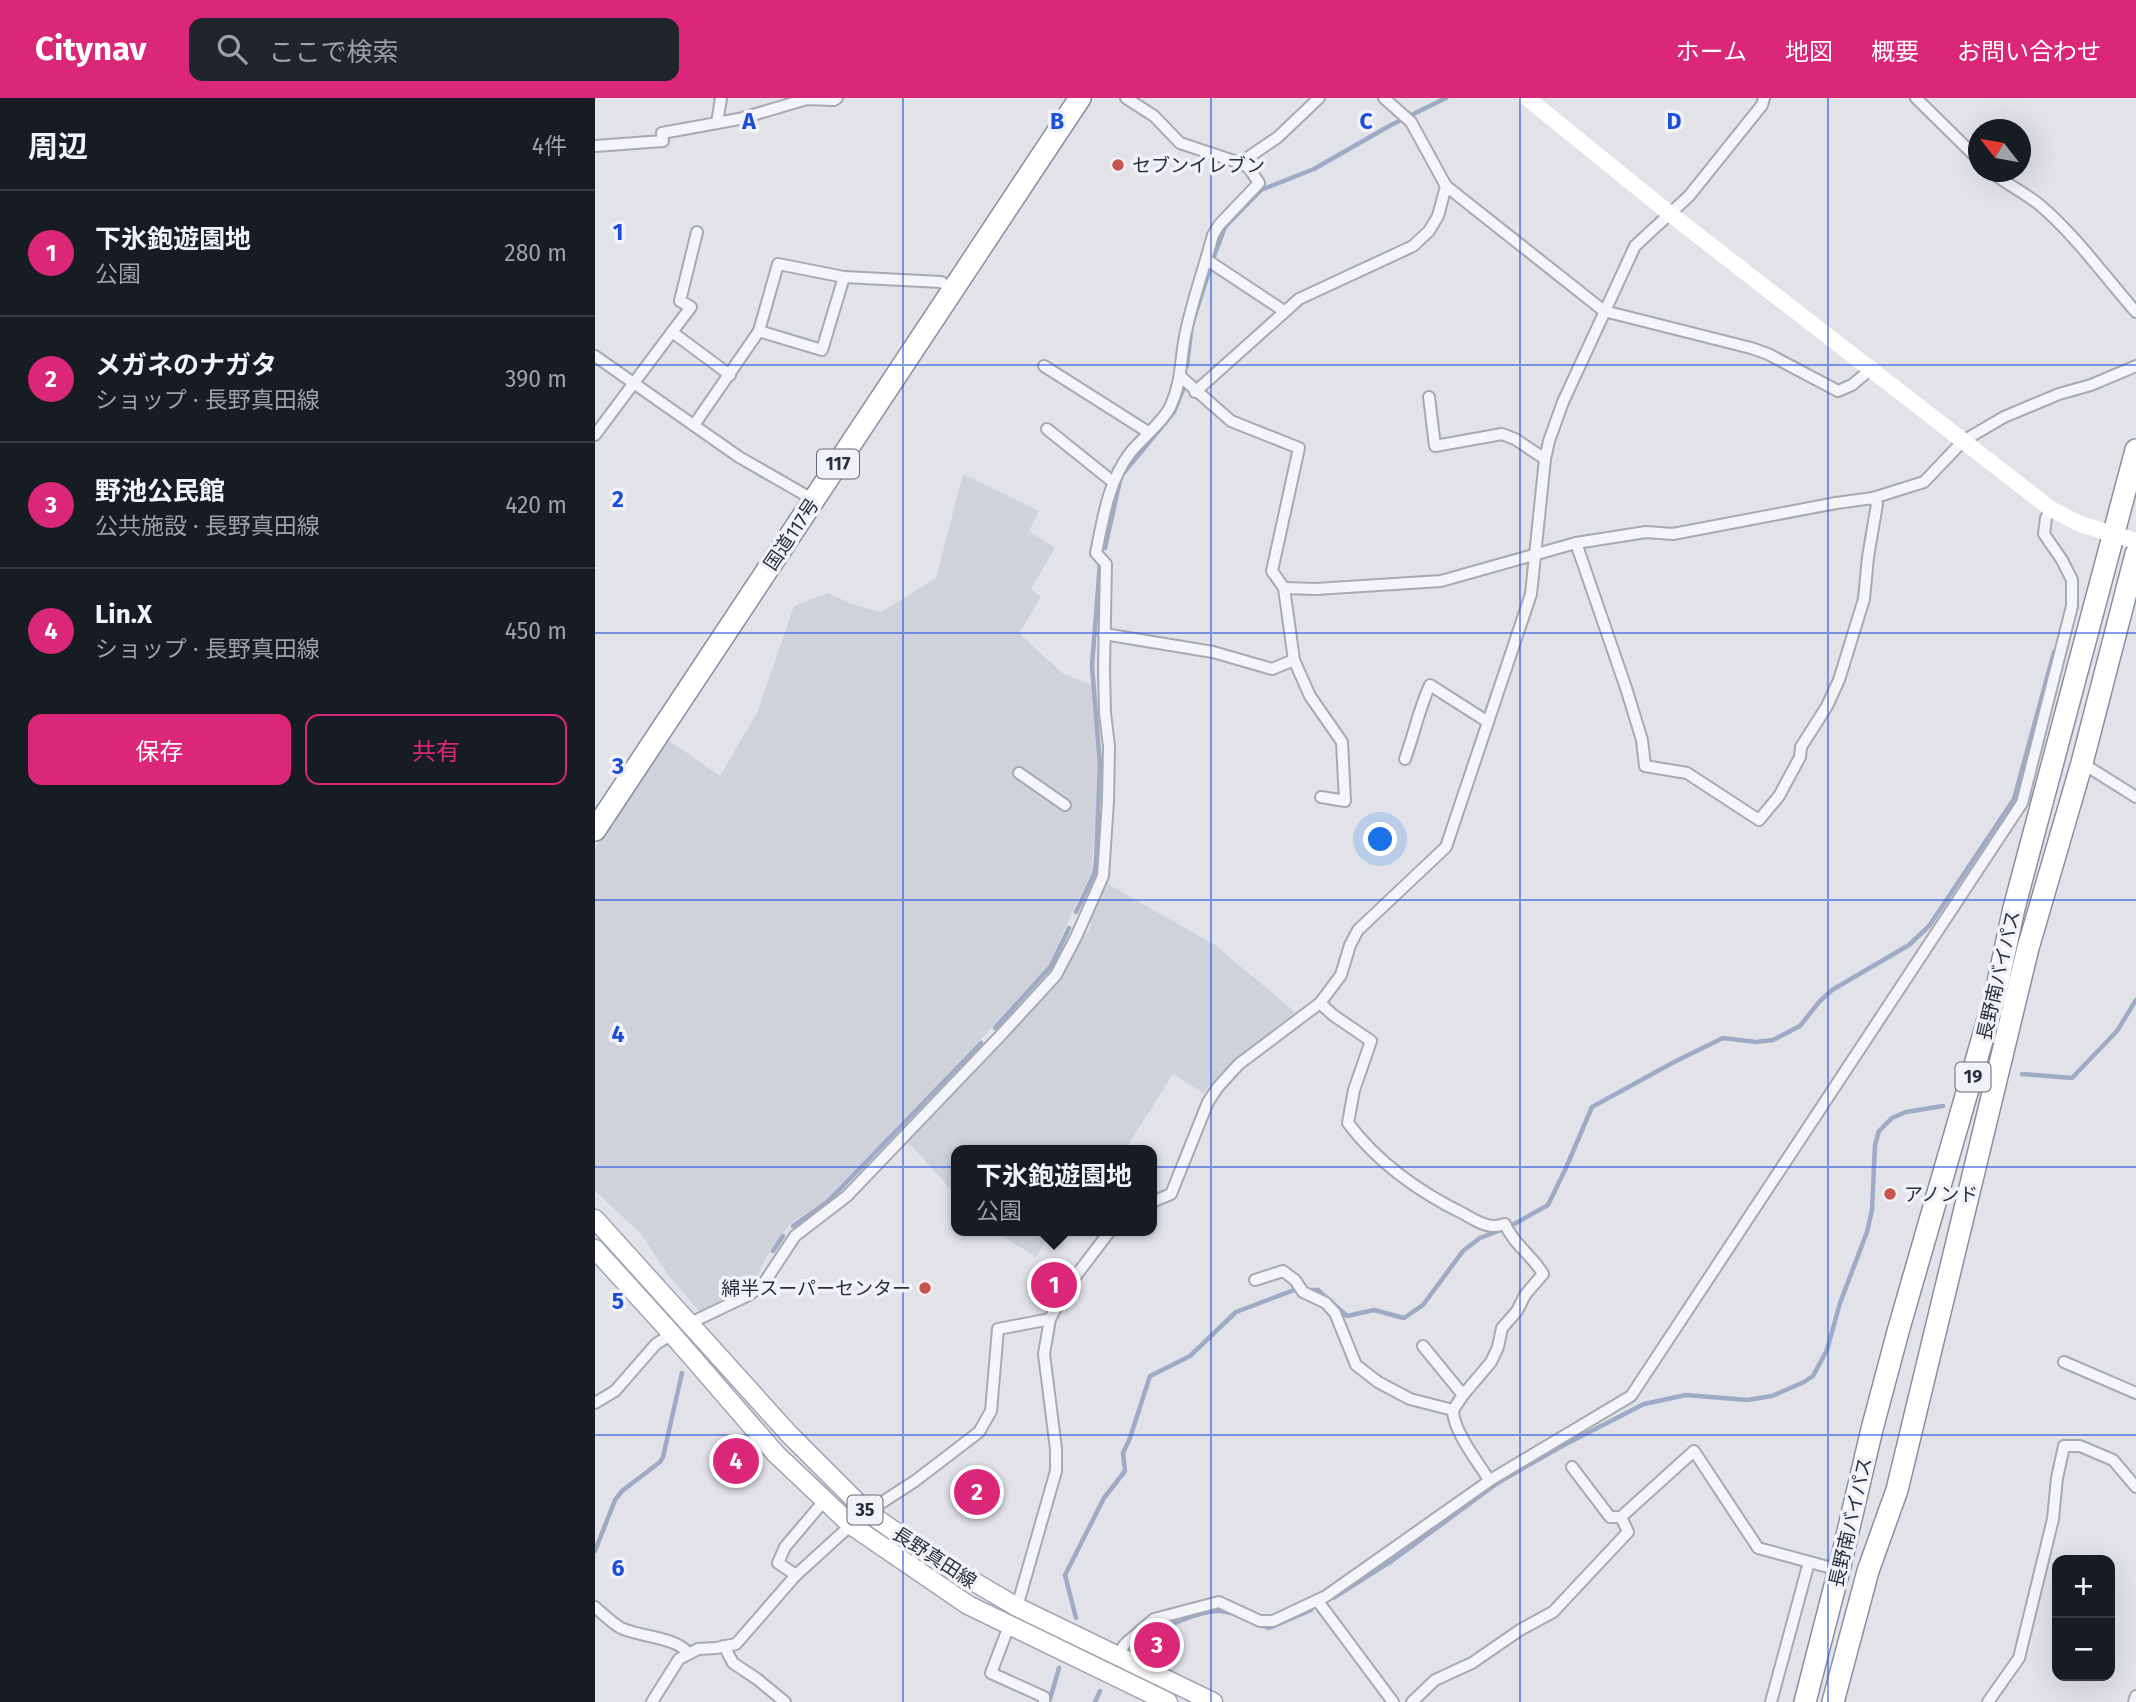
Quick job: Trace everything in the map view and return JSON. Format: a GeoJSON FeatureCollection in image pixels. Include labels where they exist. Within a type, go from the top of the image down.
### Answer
{"type":"FeatureCollection","features":[{"type":"Feature","properties":{"kind":"highway","name":"国道117号"},"geometry":{"type":"LineString","coordinates":[[596,827],[1080,98]]}},
{"type":"Feature","properties":{"kind":"highway","name":"長野南バイパス"},"geometry":{"type":"LineString","coordinates":[[1805,1702],[1872,1429],[1996,992],[2014,908],[2136,450]]}},
{"type":"Feature","properties":{"kind":"highway","name":"長野南バイパス"},"geometry":{"type":"LineString","coordinates":[[1833,1702],[1868,1571],[1897,1490],[2028,948],[2082,764],[2136,554]]}},
{"type":"Feature","properties":{"kind":"main road","name":"長野真田線"},"geometry":{"type":"LineString","coordinates":[[595,1219],[789,1434],[867,1512],[932,1558],[1017,1607],[1213,1702]]}},
{"type":"Feature","properties":{"kind":"main road","name":"長野真田線"},"geometry":{"type":"LineString","coordinates":[[595,1250],[776,1454],[851,1525],[968,1605],[1168,1702]]}},
{"type":"Feature","properties":{"kind":"street"},"geometry":{"type":"LineString","coordinates":[[717,123],[722,98]]}},
{"type":"Feature","properties":{"kind":"street"},"geometry":{"type":"LineString","coordinates":[[595,146],[663,141],[662,133],[739,119],[807,99],[837,98]]}},
{"type":"Feature","properties":{"kind":"street"},"geometry":{"type":"LineString","coordinates":[[688,1324],[749,1294],[764,1283],[795,1236],[847,1196],[1056,975],[1103,876],[1109,760],[1105,713],[1106,564],[1096,554],[1113,482],[1120,467],[1171,408],[1181,377],[1186,329],[1213,234],[1259,183],[1249,168],[1240,163],[1180,142],[1154,116],[1125,98]]}},
{"type":"Feature","properties":{"kind":"street"},"geometry":{"type":"LineString","coordinates":[[1240,163],[1278,137],[1319,98]]}},
{"type":"Feature","properties":{"kind":"street"},"geometry":{"type":"LineString","coordinates":[[1384,98],[1405,115],[1446,186],[1604,311],[1751,348],[1768,354],[1837,391],[1852,385],[1871,369]]}},
{"type":"Feature","properties":{"kind":"street"},"geometry":{"type":"LineString","coordinates":[[1527,98],[1669,213],[2051,509],[2080,524],[2112,536],[2136,541]]}},
{"type":"Feature","properties":{"kind":"street"},"geometry":{"type":"LineString","coordinates":[[1157,1200],[1171,1195],[1208,1102],[1218,1087],[1239,1064],[1320,1003],[1342,975],[1350,945],[1358,930],[1446,847],[1531,594],[1545,459],[1563,402],[1635,246],[1697,186],[1762,105],[1764,98]]}},
{"type":"Feature","properties":{"kind":"street"},"geometry":{"type":"LineString","coordinates":[[1916,98],[1968,149]]}},
{"type":"Feature","properties":{"kind":"street"},"geometry":{"type":"LineString","coordinates":[[2005,182],[2040,205],[2097,264],[2136,312]]}},
{"type":"Feature","properties":{"kind":"street"},"geometry":{"type":"LineString","coordinates":[[1195,391],[1299,299],[1413,246],[1429,231],[1438,216],[1446,186]]}},
{"type":"Feature","properties":{"kind":"street"},"geometry":{"type":"LineString","coordinates":[[596,433],[691,306],[680,301],[697,232]]}},
{"type":"Feature","properties":{"kind":"street"},"geometry":{"type":"LineString","coordinates":[[1207,260],[1284,311]]}},
{"type":"Feature","properties":{"kind":"street"},"geometry":{"type":"LineString","coordinates":[[694,425],[759,331],[778,264],[844,277],[941,282],[952,289]]}},
{"type":"Feature","properties":{"kind":"street"},"geometry":{"type":"LineString","coordinates":[[759,331],[821,350],[844,277]]}},
{"type":"Feature","properties":{"kind":"street"},"geometry":{"type":"LineString","coordinates":[[672,332],[730,375]]}},
{"type":"Feature","properties":{"kind":"street"},"geometry":{"type":"LineString","coordinates":[[595,356],[739,457],[814,500]]}},
{"type":"Feature","properties":{"kind":"street"},"geometry":{"type":"LineString","coordinates":[[1044,366],[1148,432]]}},
{"type":"Feature","properties":{"kind":"street"},"geometry":{"type":"LineString","coordinates":[[1284,588],[1316,589],[1441,581],[1576,543],[1646,533],[1673,534],[1874,498],[1924,482],[1963,441],[2004,417],[2136,366]]}},
{"type":"Feature","properties":{"kind":"street"},"geometry":{"type":"LineString","coordinates":[[1181,377],[1231,421],[1299,449],[1272,571],[1284,588],[1294,660],[1310,696],[1342,742],[1346,801],[1321,797]]}},
{"type":"Feature","properties":{"kind":"street"},"geometry":{"type":"LineString","coordinates":[[1429,397],[1435,446],[1502,434],[1515,439],[1545,459]]}},
{"type":"Feature","properties":{"kind":"street"},"geometry":{"type":"LineString","coordinates":[[1047,429],[1113,482]]}},
{"type":"Feature","properties":{"kind":"street"},"geometry":{"type":"LineString","coordinates":[[1576,543],[1626,688],[1642,740],[1645,766],[1687,773],[1759,820],[1779,796],[1800,757],[1801,747],[1827,706],[1839,680],[1864,599],[1877,503],[1874,498]]}},
{"type":"Feature","properties":{"kind":"street"},"geometry":{"type":"LineString","coordinates":[[1117,1656],[1125,1644],[1154,1619],[1219,1602],[1260,1621],[1273,1621],[1317,1600],[1489,1480],[1631,1396],[2022,803],[2072,606],[2072,580],[2044,534],[2046,517],[2051,509]]}},
{"type":"Feature","properties":{"kind":"street"},"geometry":{"type":"LineString","coordinates":[[1104,634],[1213,652],[1272,669],[1294,660]]}},
{"type":"Feature","properties":{"kind":"street"},"geometry":{"type":"LineString","coordinates":[[1405,759],[1420,706],[1430,685],[1488,722]]}},
{"type":"Feature","properties":{"kind":"street"},"geometry":{"type":"LineString","coordinates":[[2082,764],[2136,797]]}},
{"type":"Feature","properties":{"kind":"street"},"geometry":{"type":"LineString","coordinates":[[1019,773],[1065,804]]}},
{"type":"Feature","properties":{"kind":"street"},"geometry":{"type":"LineString","coordinates":[[1320,1003],[1371,1041],[1350,1108],[1348,1123],[1357,1134],[1398,1174],[1448,1207],[1481,1223],[1494,1226],[1505,1224],[1543,1274],[1502,1328],[1498,1347],[1490,1362],[1453,1410],[1458,1431],[1489,1480]]}},
{"type":"Feature","properties":{"kind":"street"},"geometry":{"type":"LineString","coordinates":[[1017,1607],[1056,1471],[1056,1449],[1044,1354],[1050,1319],[1068,1286],[1106,1236]]}},
{"type":"Feature","properties":{"kind":"street"},"geometry":{"type":"LineString","coordinates":[[1255,1280],[1283,1271],[1295,1280],[1303,1293],[1326,1303],[1335,1313],[1356,1365],[1378,1382],[1410,1399],[1453,1410]]}},
{"type":"Feature","properties":{"kind":"street"},"geometry":{"type":"LineString","coordinates":[[652,1702],[679,1659],[698,1649],[736,1644],[796,1575],[851,1525],[979,1432],[991,1411],[998,1329],[1050,1319]]}},
{"type":"Feature","properties":{"kind":"street"},"geometry":{"type":"LineString","coordinates":[[595,1403],[615,1391],[656,1344],[671,1334]]}},
{"type":"Feature","properties":{"kind":"street"},"geometry":{"type":"LineString","coordinates":[[1423,1346],[1462,1395]]}},
{"type":"Feature","properties":{"kind":"street"},"geometry":{"type":"LineString","coordinates":[[2063,1362],[2136,1394]]}},
{"type":"Feature","properties":{"kind":"street"},"geometry":{"type":"LineString","coordinates":[[1988,1702],[2019,1658],[2053,1519],[2057,1478],[2064,1446],[2080,1446],[2113,1460],[2136,1486]]}},
{"type":"Feature","properties":{"kind":"street"},"geometry":{"type":"LineString","coordinates":[[1572,1467],[1610,1517],[1621,1517],[1694,1451],[1758,1548],[1839,1570]]}},
{"type":"Feature","properties":{"kind":"street"},"geometry":{"type":"LineString","coordinates":[[796,1575],[778,1563],[785,1548],[818,1508]]}},
{"type":"Feature","properties":{"kind":"street"},"geometry":{"type":"LineString","coordinates":[[1412,1702],[1435,1680],[1472,1663],[1520,1630],[1553,1612],[1628,1532],[1621,1517]]}},
{"type":"Feature","properties":{"kind":"street"},"geometry":{"type":"LineString","coordinates":[[1771,1702],[1809,1562]]}},
{"type":"Feature","properties":{"kind":"street"},"geometry":{"type":"LineString","coordinates":[[1317,1600],[1393,1702]]}},
{"type":"Feature","properties":{"kind":"street"},"geometry":{"type":"LineString","coordinates":[[595,1607],[618,1626],[633,1633],[684,1647],[688,1653]]}},
{"type":"Feature","properties":{"kind":"street"},"geometry":{"type":"LineString","coordinates":[[1009,1626],[991,1673],[1046,1700]]}},
{"type":"Feature","properties":{"kind":"street"},"geometry":{"type":"LineString","coordinates":[[724,1646],[733,1664],[785,1702]]}},
{"type":"Feature","properties":{"kind":"street"},"geometry":{"type":"LineString","coordinates":[[2134,1702],[2136,1696]]}},
{"type":"Feature","properties":{"kind":"shaded area"},"geometry":{"type":"Polygon","coordinates":[[[963,474],[1039,511],[1029,531],[1055,548],[1031,589],[1041,597],[1019,633],[1062,673],[1094,686],[1096,730],[1101,755],[1091,874],[1047,970],[827,1199],[790,1224],[771,1249],[754,1282],[700,1312],[669,1276],[641,1234],[595,1191],[595,848],[667,739],[720,776],[757,713],[794,606],[828,593],[854,605],[881,612],[936,578],[963,474]]]}},
{"type":"Feature","properties":{"kind":"shaded area"},"geometry":{"type":"Polygon","coordinates":[[[1106,883],[1215,945],[1295,1012],[1224,1070],[1203,1093],[1173,1074],[1128,1145],[951,1145],[951,1190],[906,1140],[1060,980],[1075,944],[1092,925],[1088,921],[1106,883]]]}},
{"type":"Feature","properties":{"kind":"shaded area"},"geometry":{"type":"Polygon","coordinates":[[[1002,1236],[1049,1236],[1036,1257],[1002,1236]]]}},
{"type":"Feature","properties":{"kind":"waterway"},"geometry":{"type":"LineString","coordinates":[[1214,256],[1225,227],[1261,190],[1314,169],[1391,125],[1446,98]]}},
{"type":"Feature","properties":{"kind":"waterway"},"geometry":{"type":"LineString","coordinates":[[1187,366],[1192,324],[1209,272]]}},
{"type":"Feature","properties":{"kind":"waterway"},"geometry":{"type":"LineString","coordinates":[[1105,548],[1121,476],[1174,412],[1183,390]]}},
{"type":"Feature","properties":{"kind":"waterway"},"geometry":{"type":"LineString","coordinates":[[1076,912],[1094,874],[1096,861],[1100,765],[1092,666],[1100,563]]}},
{"type":"Feature","properties":{"kind":"waterway"},"geometry":{"type":"LineString","coordinates":[[1509,1227],[1548,1205],[1592,1107],[1723,1038],[1756,1042],[1773,1040],[1800,1026],[1832,990],[1909,945],[1929,926],[2014,799],[2054,652]]}},
{"type":"Feature","properties":{"kind":"waterway"},"geometry":{"type":"LineString","coordinates":[[995,1028],[1051,966],[1069,928]]}},
{"type":"Feature","properties":{"kind":"waterway"},"geometry":{"type":"LineString","coordinates":[[2022,1074],[2072,1078],[2117,1031],[2136,1000]]}},
{"type":"Feature","properties":{"kind":"waterway"},"geometry":{"type":"LineString","coordinates":[[793,1226],[827,1202],[981,1043]]}},
{"type":"Feature","properties":{"kind":"waterway"},"geometry":{"type":"LineString","coordinates":[[1333,1598],[1393,1560],[1499,1482],[1644,1404],[1686,1395],[1747,1400],[1772,1396],[1813,1376],[1827,1350],[1840,1303],[1867,1232],[1872,1210],[1875,1145],[1879,1131],[1892,1118],[1906,1112],[1943,1106]]}},
{"type":"Feature","properties":{"kind":"waterway"},"geometry":{"type":"LineString","coordinates":[[1308,1290],[1318,1290],[1347,1316],[1374,1310],[1404,1318],[1423,1305],[1463,1251],[1480,1238],[1501,1230]]}},
{"type":"Feature","properties":{"kind":"waterway"},"geometry":{"type":"LineString","coordinates":[[773,1251],[783,1236]]}},
{"type":"Feature","properties":{"kind":"waterway"},"geometry":{"type":"LineString","coordinates":[[1076,1618],[1065,1575],[1104,1498],[1125,1471],[1123,1453],[1150,1376],[1190,1356],[1236,1312],[1299,1290]]}},
{"type":"Feature","properties":{"kind":"waterway"},"geometry":{"type":"LineString","coordinates":[[595,1551],[615,1500],[663,1457],[682,1373]]}},
{"type":"Feature","properties":{"kind":"waterway"},"geometry":{"type":"LineString","coordinates":[[1261,1625],[1269,1628],[1311,1610]]}},
{"type":"Feature","properties":{"kind":"waterway"},"geometry":{"type":"LineString","coordinates":[[1134,1645],[1167,1626],[1195,1615],[1221,1611],[1230,1613]]}},
{"type":"Feature","properties":{"kind":"waterway"},"geometry":{"type":"LineString","coordinates":[[1050,1699],[1059,1668]]}},
{"type":"Feature","properties":{"kind":"waterway"},"geometry":{"type":"LineString","coordinates":[[1095,1702],[1100,1691]]}},
{"type":"Feature","properties":{"kind":"place","name":"セブンイレブン"},"geometry":{"type":"Point","coordinates":[1118,165]}},
{"type":"Feature","properties":{"kind":"place","name":"アノンド"},"geometry":{"type":"Point","coordinates":[1890,1194]}},
{"type":"Feature","properties":{"kind":"place","name":"下氷鉋遊園地"},"geometry":{"type":"Point","coordinates":[1054,1285]}},
{"type":"Feature","properties":{"kind":"place","name":"綿半スーパーセンター"},"geometry":{"type":"Point","coordinates":[925,1288]}},
{"type":"Feature","properties":{"kind":"place","name":"Lin.X"},"geometry":{"type":"Point","coordinates":[736,1461]}},
{"type":"Feature","properties":{"kind":"place","name":"メガネのナガタ"},"geometry":{"type":"Point","coordinates":[977,1492]}},
{"type":"Feature","properties":{"kind":"place","name":"野池公民館"},"geometry":{"type":"Point","coordinates":[1157,1645]}}]}
